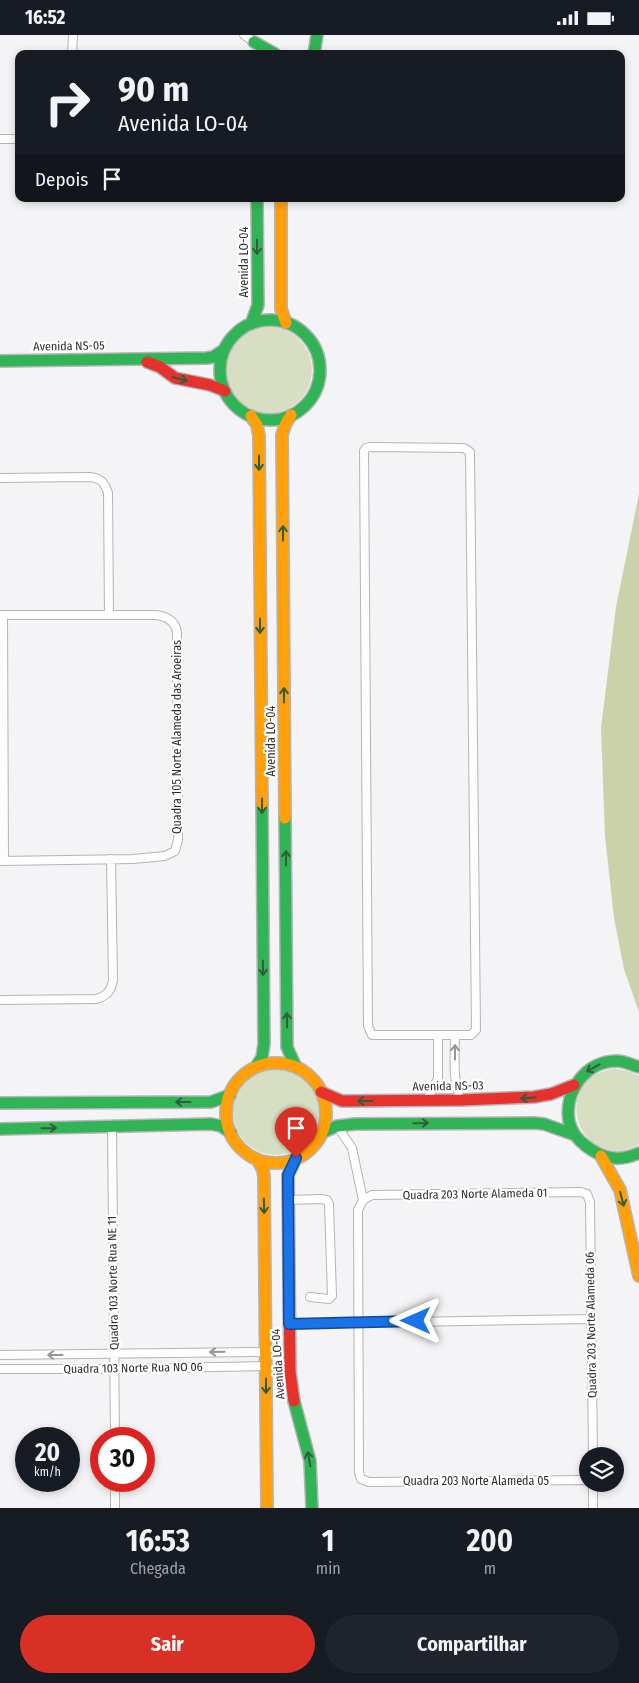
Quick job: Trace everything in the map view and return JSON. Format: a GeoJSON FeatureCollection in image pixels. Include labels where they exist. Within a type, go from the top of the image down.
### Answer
{"type":"FeatureCollection","features":[{"type":"Feature","properties":{"kind":"street"},"geometry":{"type":"LineString","coordinates":[[72,50],[73,35]]}},
{"type":"Feature","properties":{"kind":"street"},"geometry":{"type":"LineString","coordinates":[[244,35],[255,38],[270,50]]}},
{"type":"Feature","properties":{"kind":"street"},"geometry":{"type":"LineString","coordinates":[[315,50],[317,35]]}},
{"type":"Feature","properties":{"kind":"street"},"geometry":{"type":"LineString","coordinates":[[0,139],[15,139]]}},
{"type":"Feature","properties":{"kind":"street","name":"Avenida LO-04"},"geometry":{"type":"LineString","coordinates":[[250,324],[258,305],[257,202]]}},
{"type":"Feature","properties":{"kind":"street"},"geometry":{"type":"LineString","coordinates":[[281,202],[281,309],[286,323]]}},
{"type":"Feature","properties":{"kind":"street"},"geometry":{"type":"LineString","coordinates":[[224,350],[220,372],[225,391],[236,407],[251,416],[272,420],[291,415],[303,407],[313,395],[318,382],[319,366],[316,353],[308,339],[298,329],[286,323],[267,320],[250,324]]}},
{"type":"Feature","properties":{"kind":"street","name":"Avenida NS-05"},"geometry":{"type":"LineString","coordinates":[[0,361],[207,358],[213,357],[224,350],[235,335],[250,324]]}},
{"type":"Feature","properties":{"kind":"street","name":"Avenida NS-05"},"geometry":{"type":"LineString","coordinates":[[138,359],[160,367],[174,379],[210,385],[225,391]]}},
{"type":"Feature","properties":{"kind":"street","name":"Avenida LO-04"},"geometry":{"type":"LineString","coordinates":[[291,415],[282,435],[287,1047],[296,1067]]}},
{"type":"Feature","properties":{"kind":"street","name":"Avenida LO-04"},"geometry":{"type":"LineString","coordinates":[[251,416],[259,431],[264,1044],[262,1057],[256,1067]]}},
{"type":"Feature","properties":{"kind":"street"},"geometry":{"type":"LineString","coordinates":[[370,447],[464,448],[470,452],[476,1030],[472,1035],[455,1035],[372,1035],[368,1026],[364,451],[370,447]]}},
{"type":"Feature","properties":{"kind":"street"},"geometry":{"type":"LineString","coordinates":[[0,478],[90,477],[98,478],[104,483],[108,493],[109,615]]}},
{"type":"Feature","properties":{"kind":"street"},"geometry":{"type":"LineString","coordinates":[[2,615],[2,861]]}},
{"type":"Feature","properties":{"kind":"street","name":"Quadra 105 Norte Alameda das Aroeiras"},"geometry":{"type":"LineString","coordinates":[[2,615],[162,616],[173,622],[176,627],[178,830],[177,846],[175,851],[169,854],[141,858],[2,861]]}},
{"type":"Feature","properties":{"kind":"street"},"geometry":{"type":"LineString","coordinates":[[0,1000],[96,999],[102,998],[110,991],[114,980],[110,859]]}},
{"type":"Feature","properties":{"kind":"street"},"geometry":{"type":"LineString","coordinates":[[426,1101],[438,1079],[438,1035]]}},
{"type":"Feature","properties":{"kind":"street"},"geometry":{"type":"LineString","coordinates":[[455,1035],[455,1081],[456,1089],[462,1100]]}},
{"type":"Feature","properties":{"kind":"street","name":"Avenida NS-03"},"geometry":{"type":"LineString","coordinates":[[296,1067],[311,1077],[321,1092],[342,1101],[426,1101],[534,1097],[551,1094],[574,1085],[588,1070],[604,1063],[623,1062],[639,1067]]}},
{"type":"Feature","properties":{"kind":"street"},"geometry":{"type":"LineString","coordinates":[[231,1133],[227,1116],[230,1095],[240,1078],[256,1067],[265,1064],[278,1063],[296,1067]]}},
{"type":"Feature","properties":{"kind":"street"},"geometry":{"type":"LineString","coordinates":[[574,1085],[569,1097],[569,1123],[574,1135],[586,1149],[601,1156],[621,1158],[639,1153]]}},
{"type":"Feature","properties":{"kind":"street"},"geometry":{"type":"LineString","coordinates":[[0,1129],[211,1124],[221,1126],[231,1133],[243,1150],[257,1159],[277,1162],[296,1158],[312,1147],[321,1133],[325,1122],[325,1111],[321,1092]]}},
{"type":"Feature","properties":{"kind":"street"},"geometry":{"type":"LineString","coordinates":[[0,1103],[211,1102],[230,1095]]}},
{"type":"Feature","properties":{"kind":"street"},"geometry":{"type":"LineString","coordinates":[[321,1133],[337,1125],[355,1124],[534,1123],[544,1124],[574,1135]]}},
{"type":"Feature","properties":{"kind":"street"},"geometry":{"type":"LineString","coordinates":[[337,1125],[352,1148],[364,1200],[358,1210],[358,1322]]}},
{"type":"Feature","properties":{"kind":"street","name":"Quadra 103 Norte Rua NE 11"},"geometry":{"type":"LineString","coordinates":[[112,1127],[115,1427]]}},
{"type":"Feature","properties":{"kind":"street"},"geometry":{"type":"LineString","coordinates":[[601,1156],[622,1194],[639,1270]]}},
{"type":"Feature","properties":{"kind":"street","name":"Avenida LO-04"},"geometry":{"type":"LineString","coordinates":[[296,1158],[288,1175],[291,1389],[309,1457],[312,1477],[312,1508]]}},
{"type":"Feature","properties":{"kind":"street","name":"Avenida LO-04"},"geometry":{"type":"LineString","coordinates":[[257,1159],[263,1170],[264,1177],[267,1508]]}},
{"type":"Feature","properties":{"kind":"street","name":"Quadra 203 Norte Alameda 01"},"geometry":{"type":"LineString","coordinates":[[364,1200],[372,1195],[581,1192],[587,1194]]}},
{"type":"Feature","properties":{"kind":"street","name":"Quadra 203 Norte Alameda 06"},"geometry":{"type":"LineString","coordinates":[[587,1194],[590,1202],[592,1447]]}},
{"type":"Feature","properties":{"kind":"street"},"geometry":{"type":"LineString","coordinates":[[288,1200],[321,1199],[327,1200],[330,1204],[332,1296],[329,1299],[310,1297]]}},
{"type":"Feature","properties":{"kind":"street"},"geometry":{"type":"LineString","coordinates":[[289,1324],[591,1319]]}},
{"type":"Feature","properties":{"kind":"street","name":"Quadra 203 Norte Alameda 05"},"geometry":{"type":"LineString","coordinates":[[358,1322],[359,1473],[364,1481],[579,1480]]}},
{"type":"Feature","properties":{"kind":"street","name":"Quadra 103 Norte Rua NO 06"},"geometry":{"type":"LineString","coordinates":[[0,1355],[266,1351]]}},
{"type":"Feature","properties":{"kind":"street","name":"Quadra 103 Norte Rua NO 06"},"geometry":{"type":"LineString","coordinates":[[0,1369],[266,1366]]}},
{"type":"Feature","properties":{"kind":"street"},"geometry":{"type":"LineString","coordinates":[[115,1492],[115,1508]]}},
{"type":"Feature","properties":{"kind":"street"},"geometry":{"type":"LineString","coordinates":[[593,1492],[593,1508]]}},
{"type":"Feature","properties":{"kind":"green space"},"geometry":{"type":"Polygon","coordinates":[[[261,327],[277,327],[286,330],[300,339],[309,353],[312,370],[309,387],[300,401],[286,410],[277,413],[261,413],[245,406],[233,394],[226,378],[226,362],[233,346],[245,334],[261,327]]]}},
{"type":"Feature","properties":{"kind":"green space"},"geometry":{"type":"Polygon","coordinates":[[[639,494],[639,1012],[624,969],[614,918],[605,836],[601,728],[616,607],[639,494]]]}},
{"type":"Feature","properties":{"kind":"green space"},"geometry":{"type":"Polygon","coordinates":[[[268,1069],[284,1069],[293,1072],[307,1081],[316,1095],[319,1112],[316,1129],[307,1143],[293,1152],[284,1155],[268,1155],[252,1148],[240,1136],[233,1120],[233,1104],[240,1088],[252,1076],[268,1069]]]}},
{"type":"Feature","properties":{"kind":"green space"},"geometry":{"type":"Polygon","coordinates":[[[614,1069],[628,1071],[639,1076],[639,1144],[618,1151],[601,1148],[587,1138],[579,1123],[576,1106],[581,1089],[593,1076],[614,1069]]]}},
{"type":"Feature","properties":{"kind":"traffic: fast"},"geometry":{"type":"LineString","coordinates":[[315,50],[317,35]]}},
{"type":"Feature","properties":{"kind":"traffic: fast"},"geometry":{"type":"LineString","coordinates":[[254,42],[268,50]]}},
{"type":"Feature","properties":{"kind":"traffic: fast"},"geometry":{"type":"LineString","coordinates":[[251,324],[258,305],[257,202]]}},
{"type":"Feature","properties":{"kind":"traffic: fast"},"geometry":{"type":"LineString","coordinates":[[270,320],[289,324],[305,335],[316,351],[320,370],[316,389],[305,405],[289,416],[270,420],[251,416],[235,405],[224,389],[220,370],[224,351],[235,335],[251,324],[270,320]]}},
{"type":"Feature","properties":{"kind":"traffic: fast"},"geometry":{"type":"LineString","coordinates":[[0,361],[207,358],[213,357],[224,350]]}},
{"type":"Feature","properties":{"kind":"traffic: fast"},"geometry":{"type":"LineString","coordinates":[[256,1067],[262,1057],[264,1044],[262,804]]}},
{"type":"Feature","properties":{"kind":"traffic: fast"},"geometry":{"type":"LineString","coordinates":[[285,818],[287,1047],[296,1067]]}},
{"type":"Feature","properties":{"kind":"traffic: fast"},"geometry":{"type":"LineString","coordinates":[[639,1067],[617,1061],[595,1066],[579,1080],[570,1099],[568,1110],[573,1132],[580,1141],[592,1150],[611,1158],[625,1158],[639,1153]]}},
{"type":"Feature","properties":{"kind":"traffic: fast"},"geometry":{"type":"LineString","coordinates":[[0,1103],[211,1102],[230,1095]]}},
{"type":"Feature","properties":{"kind":"traffic: fast"},"geometry":{"type":"LineString","coordinates":[[321,1133],[337,1126],[355,1124],[534,1123],[544,1124],[575,1135]]}},
{"type":"Feature","properties":{"kind":"traffic: fast"},"geometry":{"type":"LineString","coordinates":[[0,1129],[211,1124],[221,1126],[231,1133]]}},
{"type":"Feature","properties":{"kind":"traffic: fast"},"geometry":{"type":"LineString","coordinates":[[294,1401],[310,1461],[312,1508]]}},
{"type":"Feature","properties":{"kind":"traffic: slow"},"geometry":{"type":"LineString","coordinates":[[281,202],[281,309],[286,323]]}},
{"type":"Feature","properties":{"kind":"traffic: slow"},"geometry":{"type":"LineString","coordinates":[[285,818],[282,435],[291,415]]}},
{"type":"Feature","properties":{"kind":"traffic: slow"},"geometry":{"type":"LineString","coordinates":[[251,416],[257,425],[259,436],[262,804]]}},
{"type":"Feature","properties":{"kind":"traffic: slow"},"geometry":{"type":"LineString","coordinates":[[276,1063],[295,1067],[311,1078],[322,1094],[326,1113],[322,1132],[311,1148],[295,1159],[276,1163],[257,1159],[241,1148],[230,1132],[226,1113],[230,1094],[241,1078],[257,1067],[276,1063]]}},
{"type":"Feature","properties":{"kind":"traffic: slow"},"geometry":{"type":"LineString","coordinates":[[601,1156],[620,1190],[639,1276]]}},
{"type":"Feature","properties":{"kind":"traffic: slow"},"geometry":{"type":"LineString","coordinates":[[257,1159],[263,1170],[264,1177],[267,1508]]}},
{"type":"Feature","properties":{"kind":"traffic: jam"},"geometry":{"type":"LineString","coordinates":[[147,362],[160,367],[175,378],[210,385],[225,391]]}},
{"type":"Feature","properties":{"kind":"traffic: jam"},"geometry":{"type":"LineString","coordinates":[[321,1092],[342,1101],[461,1100],[534,1097],[551,1094],[574,1085]]}},
{"type":"Feature","properties":{"kind":"traffic: jam"},"geometry":{"type":"LineString","coordinates":[[294,1401],[290,1372],[288,1175],[296,1158]]}},
{"type":"Feature","properties":{"kind":"route"},"geometry":{"type":"LineString","coordinates":[[296,1158],[288,1175],[289,1324],[416,1321]]}}]}
